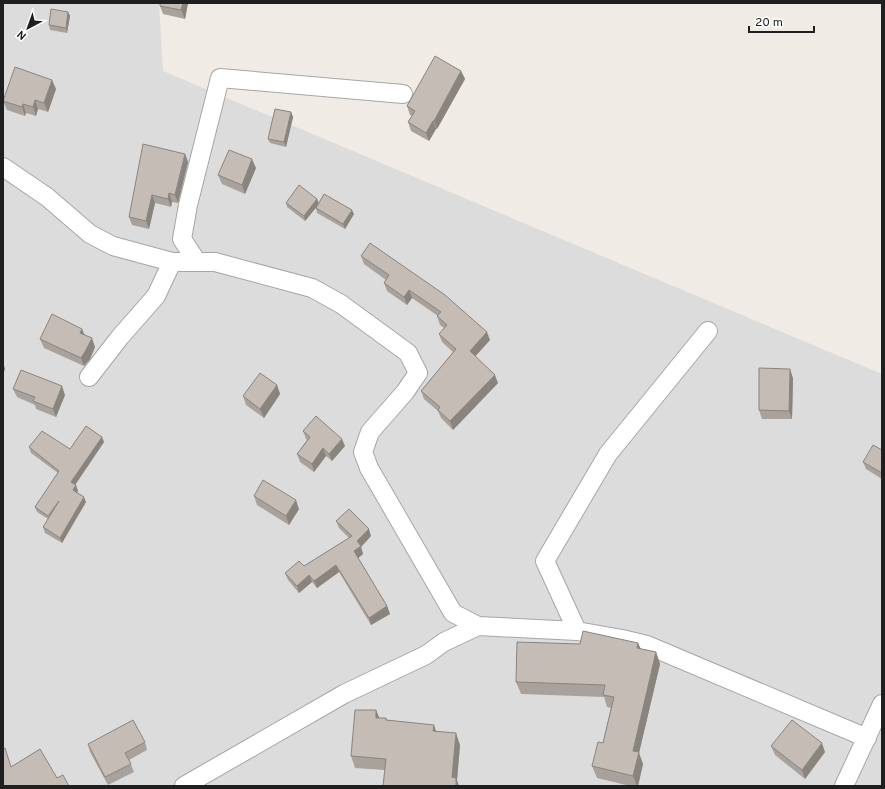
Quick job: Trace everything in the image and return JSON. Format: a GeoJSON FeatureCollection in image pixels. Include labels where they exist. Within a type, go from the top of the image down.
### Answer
{"type":"FeatureCollection","features":[{"type":"Feature","properties":{"kind":"street"},"geometry":{"type":"LineString","coordinates":[[197,262],[182,238],[188,205],[220,78],[403,94]]}},
{"type":"Feature","properties":{"kind":"street"},"geometry":{"type":"LineString","coordinates":[[3,167],[47,197],[90,234],[113,246],[172,262],[215,262],[312,288],[341,304],[408,353],[418,373],[405,392],[370,432],[363,452],[369,468],[453,613],[478,626],[577,631],[622,638],[647,645],[867,738]]}},
{"type":"Feature","properties":{"kind":"street"},"geometry":{"type":"LineString","coordinates":[[89,377],[120,337],[156,296],[172,262]]}},
{"type":"Feature","properties":{"kind":"street"},"geometry":{"type":"LineString","coordinates":[[577,631],[545,561],[608,454],[708,331]]}},
{"type":"Feature","properties":{"kind":"street"},"geometry":{"type":"LineString","coordinates":[[184,786],[344,694],[426,655],[444,642],[478,626]]}},
{"type":"Feature","properties":{"kind":"street"},"geometry":{"type":"LineString","coordinates":[[844,786],[882,704]]}},
{"type":"Feature","properties":{"kind":"shaded area"},"geometry":{"type":"Polygon","coordinates":[[[3,3],[159,3],[163,71],[882,374],[882,786],[3,786],[3,3]]]}},
{"type":"Feature","properties":{"kind":"building"},"geometry":{"type":"Polygon","coordinates":[[[160,3],[183,3],[181,10],[160,6],[160,3]]]}},
{"type":"Feature","properties":{"kind":"building"},"geometry":{"type":"Polygon","coordinates":[[[51,9],[68,12],[66,28],[49,25],[51,9]]]}},
{"type":"Feature","properties":{"kind":"building"},"geometry":{"type":"Polygon","coordinates":[[[435,56],[461,71],[426,133],[408,122],[415,111],[407,106],[435,56]]]}},
{"type":"Feature","properties":{"kind":"building"},"geometry":{"type":"Polygon","coordinates":[[[15,67],[52,80],[44,103],[35,100],[33,107],[23,104],[22,107],[3,101],[15,67]]]}},
{"type":"Feature","properties":{"kind":"building"},"geometry":{"type":"Polygon","coordinates":[[[275,109],[291,112],[284,142],[268,139],[275,109]]]}},
{"type":"Feature","properties":{"kind":"building"},"geometry":{"type":"Polygon","coordinates":[[[143,144],[185,154],[175,195],[169,193],[168,199],[152,195],[146,221],[129,217],[143,144]]]}},
{"type":"Feature","properties":{"kind":"building"},"geometry":{"type":"Polygon","coordinates":[[[229,150],[252,159],[242,185],[218,175],[229,150]]]}},
{"type":"Feature","properties":{"kind":"building"},"geometry":{"type":"Polygon","coordinates":[[[299,185],[317,199],[304,216],[286,203],[299,185]]]}},
{"type":"Feature","properties":{"kind":"building"},"geometry":{"type":"Polygon","coordinates":[[[324,194],[352,210],[343,224],[316,208],[324,194]]]}},
{"type":"Feature","properties":{"kind":"building"},"geometry":{"type":"Polygon","coordinates":[[[370,243],[445,295],[487,332],[470,351],[495,375],[450,421],[438,410],[440,407],[421,391],[456,349],[439,334],[447,325],[437,316],[441,312],[409,290],[404,297],[384,283],[389,275],[361,256],[370,243]]]}},
{"type":"Feature","properties":{"kind":"building"},"geometry":{"type":"Polygon","coordinates":[[[52,314],[82,329],[80,333],[92,338],[81,358],[40,339],[52,314]]]}},
{"type":"Feature","properties":{"kind":"building"},"geometry":{"type":"Polygon","coordinates":[[[759,368],[790,369],[789,411],[759,410],[759,368]]]}},
{"type":"Feature","properties":{"kind":"building"},"geometry":{"type":"Polygon","coordinates":[[[21,370],[62,386],[53,409],[33,401],[35,397],[13,389],[21,370]]]}},
{"type":"Feature","properties":{"kind":"building"},"geometry":{"type":"Polygon","coordinates":[[[260,373],[277,385],[260,409],[243,396],[260,373]]]}},
{"type":"Feature","properties":{"kind":"building"},"geometry":{"type":"Polygon","coordinates":[[[316,416],[342,439],[329,454],[323,448],[312,464],[297,454],[310,437],[303,431],[316,416]]]}},
{"type":"Feature","properties":{"kind":"building"},"geometry":{"type":"Polygon","coordinates":[[[86,426],[102,437],[71,482],[76,485],[73,490],[84,497],[60,538],[43,527],[59,501],[48,516],[35,507],[59,471],[29,447],[42,431],[70,449],[86,426]]]}},
{"type":"Feature","properties":{"kind":"building"},"geometry":{"type":"Polygon","coordinates":[[[873,445],[882,450],[882,473],[863,462],[873,445]]]}},
{"type":"Feature","properties":{"kind":"building"},"geometry":{"type":"Polygon","coordinates":[[[263,480],[296,500],[286,516],[254,496],[263,480]]]}},
{"type":"Feature","properties":{"kind":"building"},"geometry":{"type":"Polygon","coordinates":[[[349,509],[369,529],[357,541],[361,546],[354,551],[387,606],[369,618],[336,565],[314,581],[309,575],[297,586],[285,573],[299,561],[304,566],[352,536],[336,521],[349,509]]]}},
{"type":"Feature","properties":{"kind":"building"},"geometry":{"type":"Polygon","coordinates":[[[583,631],[638,643],[637,648],[656,652],[633,751],[639,752],[633,776],[592,766],[598,742],[603,743],[614,697],[603,695],[605,685],[516,682],[517,642],[580,644],[583,631]]]}},
{"type":"Feature","properties":{"kind":"building"},"geometry":{"type":"Polygon","coordinates":[[[355,710],[376,710],[376,718],[434,725],[433,731],[456,733],[452,777],[456,778],[456,786],[383,786],[386,759],[351,756],[355,710]]]}},
{"type":"Feature","properties":{"kind":"building"},"geometry":{"type":"Polygon","coordinates":[[[133,720],[145,742],[125,753],[131,764],[105,777],[88,744],[133,720]]]}},
{"type":"Feature","properties":{"kind":"building"},"geometry":{"type":"Polygon","coordinates":[[[792,720],[822,743],[802,770],[771,746],[792,720]]]}},
{"type":"Feature","properties":{"kind":"building"},"geometry":{"type":"Polygon","coordinates":[[[5,748],[11,767],[40,749],[57,778],[63,775],[69,786],[3,786],[3,749],[5,748]]]}}]}
